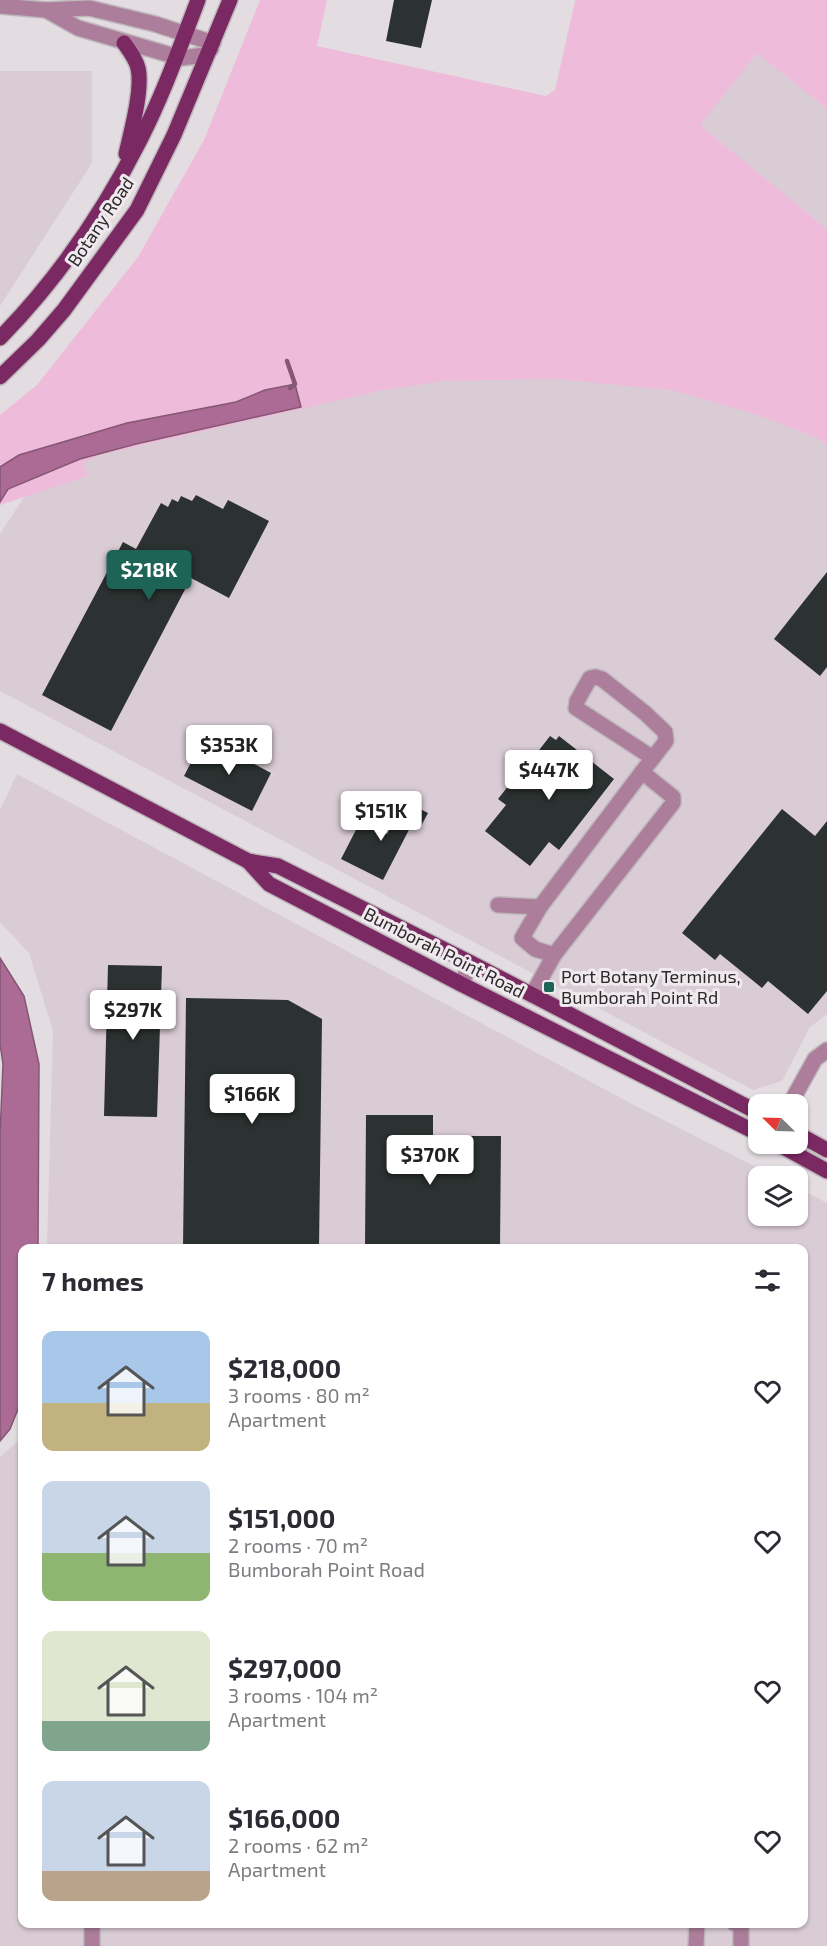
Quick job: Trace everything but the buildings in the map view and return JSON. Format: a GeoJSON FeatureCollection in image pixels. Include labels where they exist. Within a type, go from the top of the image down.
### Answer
{"type":"FeatureCollection","features":[{"type":"Feature","properties":{"kind":"main road","name":"Botany Road"},"geometry":{"type":"LineString","coordinates":[[0,338],[75,248],[120,177],[141,139],[198,0]]}},
{"type":"Feature","properties":{"kind":"main road","name":"Botany Road"},"geometry":{"type":"LineString","coordinates":[[0,377],[38,340],[64,310],[137,210],[174,135],[230,0]]}},
{"type":"Feature","properties":{"kind":"main road"},"geometry":{"type":"LineString","coordinates":[[120,177],[133,127],[139,80],[138,67],[124,43]]}},
{"type":"Feature","properties":{"kind":"main road","name":"Bumborah Point Road"},"geometry":{"type":"LineString","coordinates":[[0,731],[248,861],[278,866],[471,963],[748,1107]]}},
{"type":"Feature","properties":{"kind":"main road","name":"Bumborah Point Road"},"geometry":{"type":"LineString","coordinates":[[248,861],[269,884],[748,1128]]}},
{"type":"Feature","properties":{"kind":"main road"},"geometry":{"type":"LineString","coordinates":[[808,1140],[827,1150]]}},
{"type":"Feature","properties":{"kind":"main road"},"geometry":{"type":"LineString","coordinates":[[796,1154],[827,1171]]}},
{"type":"Feature","properties":{"kind":"street"},"geometry":{"type":"LineString","coordinates":[[0,6],[46,10],[89,8],[185,33],[212,46],[205,55],[182,58],[78,28],[46,10]]}},
{"type":"Feature","properties":{"kind":"street"},"geometry":{"type":"LineString","coordinates":[[554,955],[535,950],[522,938],[540,907],[666,741],[665,732],[645,713],[602,679],[590,678],[577,700],[576,708],[653,758]]}},
{"type":"Feature","properties":{"kind":"street"},"geometry":{"type":"LineString","coordinates":[[532,995],[554,955],[673,803],[673,796],[642,772]]}},
{"type":"Feature","properties":{"kind":"street"},"geometry":{"type":"LineString","coordinates":[[498,905],[540,907]]}},
{"type":"Feature","properties":{"kind":"street"},"geometry":{"type":"LineString","coordinates":[[461,984],[471,963]]}},
{"type":"Feature","properties":{"kind":"street"},"geometry":{"type":"LineString","coordinates":[[796,1094],[815,1059],[827,1050]]}},
{"type":"Feature","properties":{"kind":"street"},"geometry":{"type":"LineString","coordinates":[[92,1928],[92,1946]]}},
{"type":"Feature","properties":{"kind":"street"},"geometry":{"type":"LineString","coordinates":[[696,1946],[697,1928]]}},
{"type":"Feature","properties":{"kind":"street"},"geometry":{"type":"LineString","coordinates":[[741,1928],[741,1946]]}},
{"type":"Feature","properties":{"kind":"shaded area"},"geometry":{"type":"Polygon","coordinates":[[[260,0],[327,0],[317,46],[546,96],[555,90],[576,0],[827,0],[827,109],[757,53],[700,125],[827,229],[827,445],[819,439],[755,414],[671,390],[554,379],[443,381],[379,391],[100,455],[83,463],[88,476],[0,505],[0,415],[37,385],[138,257],[204,140],[260,0]]]}},
{"type":"Feature","properties":{"kind":"shaded area"},"geometry":{"type":"Polygon","coordinates":[[[757,52],[827,109],[827,229],[699,125],[757,52]]]}},
{"type":"Feature","properties":{"kind":"shaded area"},"geometry":{"type":"Polygon","coordinates":[[[0,71],[92,71],[92,163],[0,306],[0,71]]]}},
{"type":"Feature","properties":{"kind":"shaded area"},"geometry":{"type":"Polygon","coordinates":[[[522,353],[827,425],[827,1014],[810,1027],[782,1081],[753,1090],[0,691],[0,534],[62,439],[522,353]]]}},
{"type":"Feature","properties":{"kind":"shaded area"},"geometry":{"type":"Polygon","coordinates":[[[295,384],[301,407],[80,459],[8,489],[0,502],[0,467],[19,455],[127,423],[236,402],[265,390],[295,384]]]}},
{"type":"Feature","properties":{"kind":"shaded area"},"geometry":{"type":"Polygon","coordinates":[[[17,774],[632,1104],[754,1166],[748,1166],[748,1226],[808,1226],[808,1193],[827,1203],[827,1946],[0,1946],[0,1457],[18,1441],[18,1928],[808,1928],[808,1244],[47,1244],[53,1031],[29,953],[0,922],[0,810],[17,774]]]}},
{"type":"Feature","properties":{"kind":"shaded area"},"geometry":{"type":"Polygon","coordinates":[[[0,958],[24,996],[39,1064],[38,1244],[18,1244],[18,1409],[10,1429],[0,1441],[0,1135],[3,1064],[0,1044],[0,958]]]}},
{"type":"Feature","properties":{"kind":"waterway"},"geometry":{"type":"LineString","coordinates":[[287,361],[295,384],[290,388]]}},
{"type":"Feature","properties":{"kind":"place","name":"Port Botany Terminus, Bumborah Point Rd"},"geometry":{"type":"Point","coordinates":[549,987]}}]}
